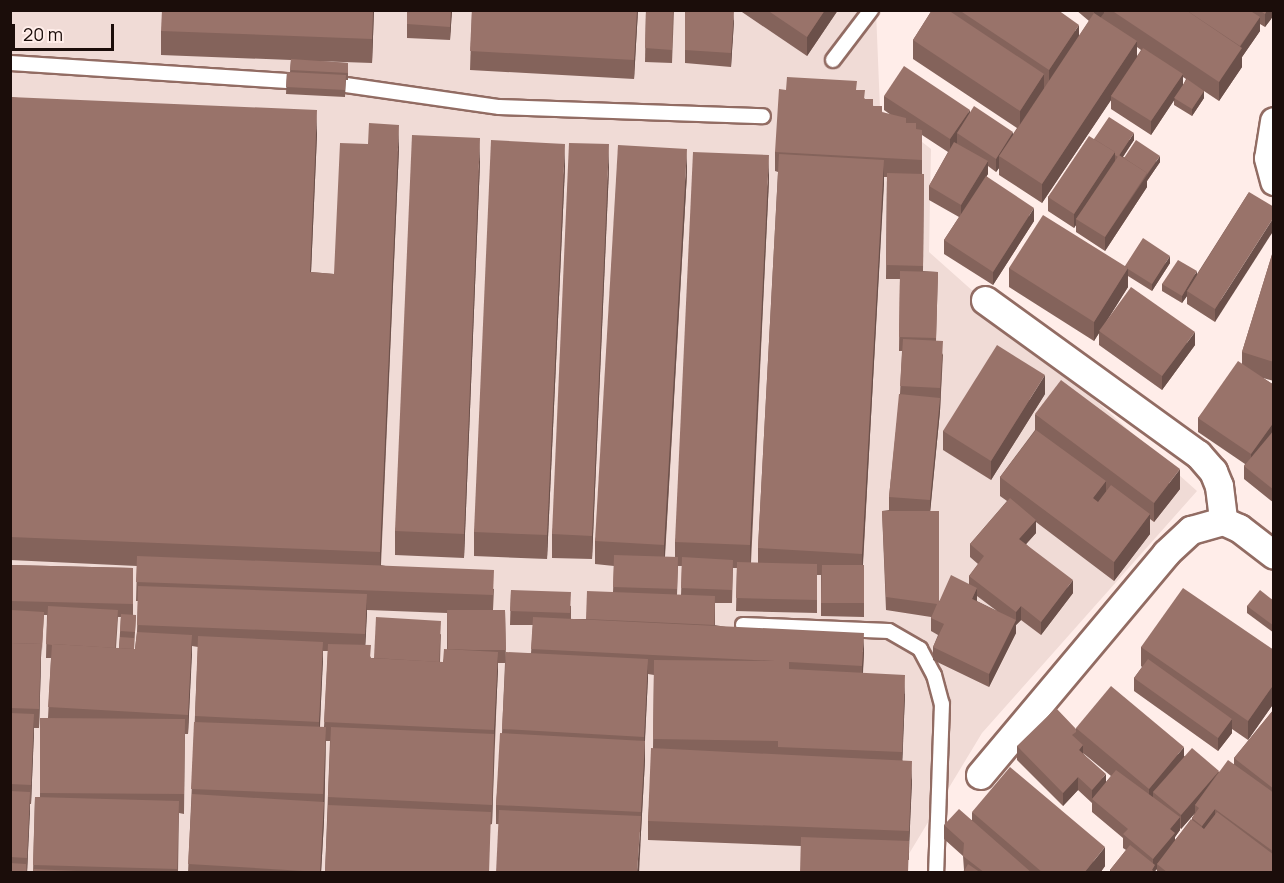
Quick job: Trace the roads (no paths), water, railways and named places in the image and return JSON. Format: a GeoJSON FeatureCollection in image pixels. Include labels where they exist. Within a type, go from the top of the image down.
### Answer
{"type":"FeatureCollection","features":[{"type":"Feature","properties":{"kind":"street"},"geometry":{"type":"LineString","coordinates":[[1274,121],[1268,158],[1274,181]]}},
{"type":"Feature","properties":{"kind":"street"},"geometry":{"type":"LineString","coordinates":[[985,300],[1198,454],[1213,471],[1219,486],[1223,521]]}},
{"type":"Feature","properties":{"kind":"street"},"geometry":{"type":"LineString","coordinates":[[980,775],[1166,553],[1191,530],[1223,521],[1239,528],[1274,555]]}},
{"type":"Feature","properties":{"kind":"lane"},"geometry":{"type":"LineString","coordinates":[[833,60],[871,10]]}},
{"type":"Feature","properties":{"kind":"lane"},"geometry":{"type":"LineString","coordinates":[[10,63],[287,81]]}},
{"type":"Feature","properties":{"kind":"lane"},"geometry":{"type":"LineString","coordinates":[[346,85],[499,107],[763,116]]}},
{"type":"Feature","properties":{"kind":"lane"},"geometry":{"type":"LineString","coordinates":[[743,625],[889,631],[920,649],[934,675],[942,704],[936,873]]}}]}
